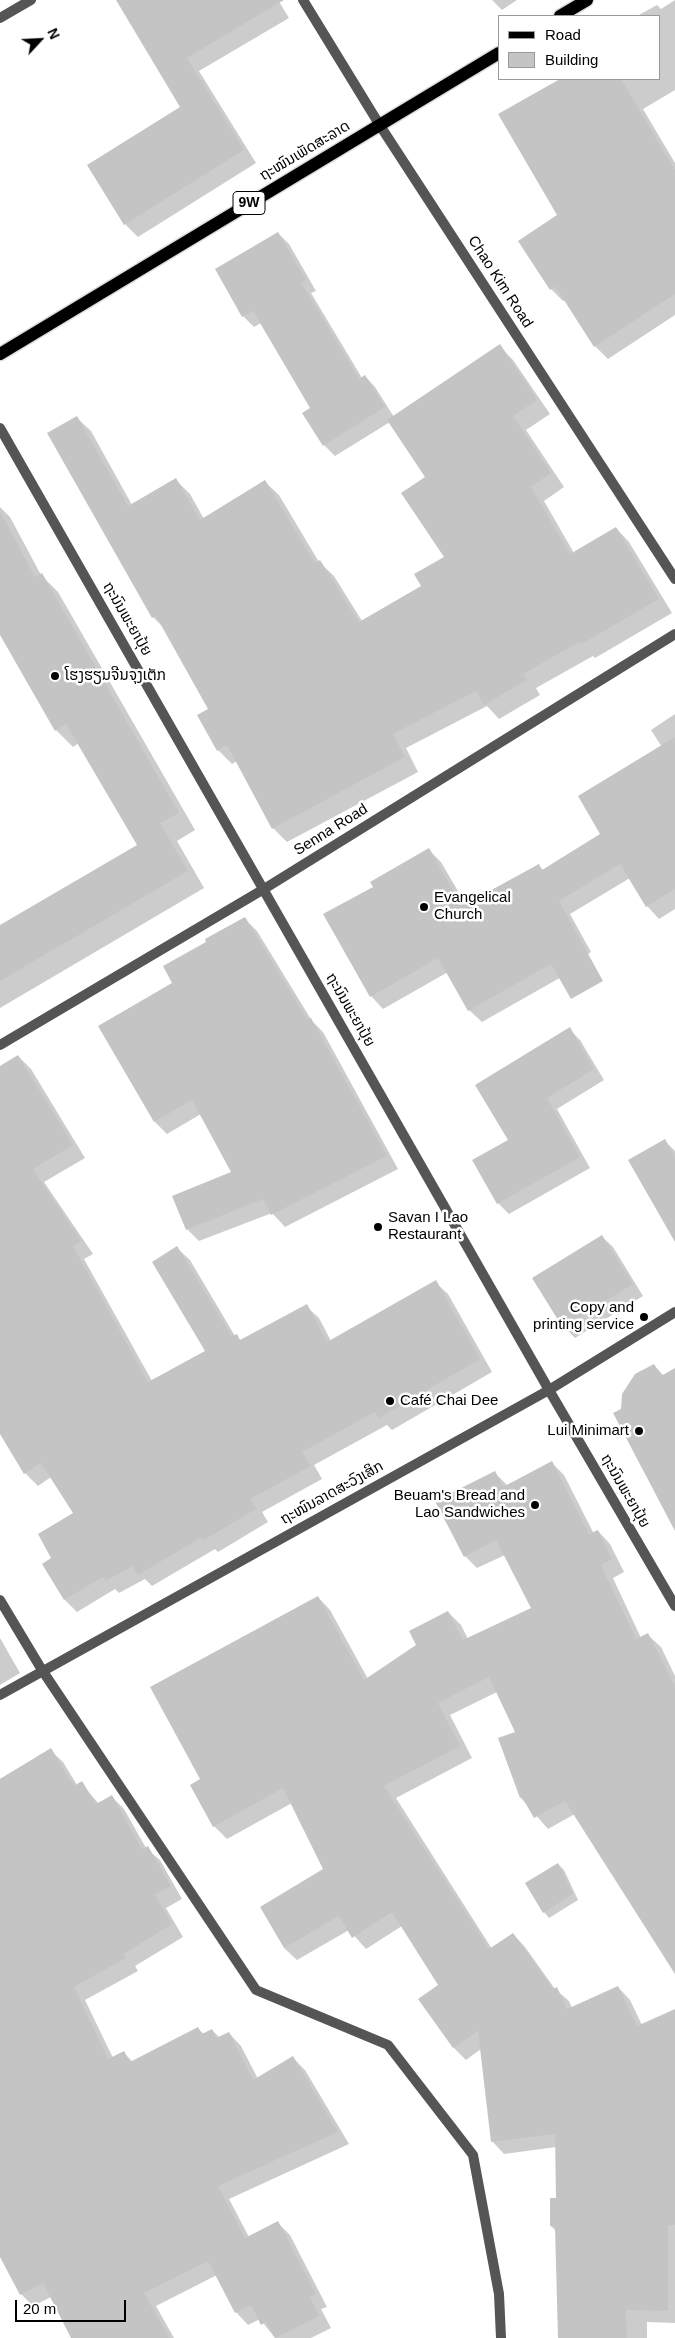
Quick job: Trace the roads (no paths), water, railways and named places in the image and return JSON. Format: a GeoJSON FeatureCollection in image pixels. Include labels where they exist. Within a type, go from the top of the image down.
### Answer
{"type":"FeatureCollection","features":[{"type":"Feature","properties":{"kind":"main road"},"geometry":{"type":"LineString","coordinates":[[562,15],[587,0]]}},
{"type":"Feature","properties":{"kind":"main road","name":"ຖະໜົນເພັດສະລາດ"},"geometry":{"type":"LineString","coordinates":[[0,354],[498,54]]}},
{"type":"Feature","properties":{"kind":"street"},"geometry":{"type":"LineString","coordinates":[[0,18],[31,0]]}},
{"type":"Feature","properties":{"kind":"street","name":"Chao Kim Road"},"geometry":{"type":"LineString","coordinates":[[303,0],[379,124],[675,579]]}},
{"type":"Feature","properties":{"kind":"street","name":"ຖະນົນພະຍາປຸ້ຍ"},"geometry":{"type":"LineString","coordinates":[[0,428],[549,1390],[675,1606]]}},
{"type":"Feature","properties":{"kind":"street","name":"Senna Road"},"geometry":{"type":"LineString","coordinates":[[0,1045],[264,889],[675,634]]}},
{"type":"Feature","properties":{"kind":"street","name":"ຖະໜົນລາດສະວົງເສິກ"},"geometry":{"type":"LineString","coordinates":[[0,1695],[549,1390],[675,1312]]}},
{"type":"Feature","properties":{"kind":"street"},"geometry":{"type":"LineString","coordinates":[[0,1600],[42,1670],[256,1990],[388,2045],[473,2155],[499,2294],[501,2338]]}},
{"type":"Feature","properties":{"kind":"place","name":"ໂຮງຮຽນຈີນຈຸງເຕັກ"},"geometry":{"type":"Point","coordinates":[55,676]}},
{"type":"Feature","properties":{"kind":"place","name":"Evangelical Church"},"geometry":{"type":"Point","coordinates":[424,907]}},
{"type":"Feature","properties":{"kind":"place","name":"Savan I Lao Restaurant"},"geometry":{"type":"Point","coordinates":[378,1227]}},
{"type":"Feature","properties":{"kind":"place","name":"Copy and printing service"},"geometry":{"type":"Point","coordinates":[644,1317]}},
{"type":"Feature","properties":{"kind":"place","name":"Café Chai Dee"},"geometry":{"type":"Point","coordinates":[390,1401]}},
{"type":"Feature","properties":{"kind":"place","name":"Lui Minimart"},"geometry":{"type":"Point","coordinates":[639,1431]}},
{"type":"Feature","properties":{"kind":"place","name":"Beuam's Bread and Lao Sandwiches"},"geometry":{"type":"Point","coordinates":[535,1505]}}]}
